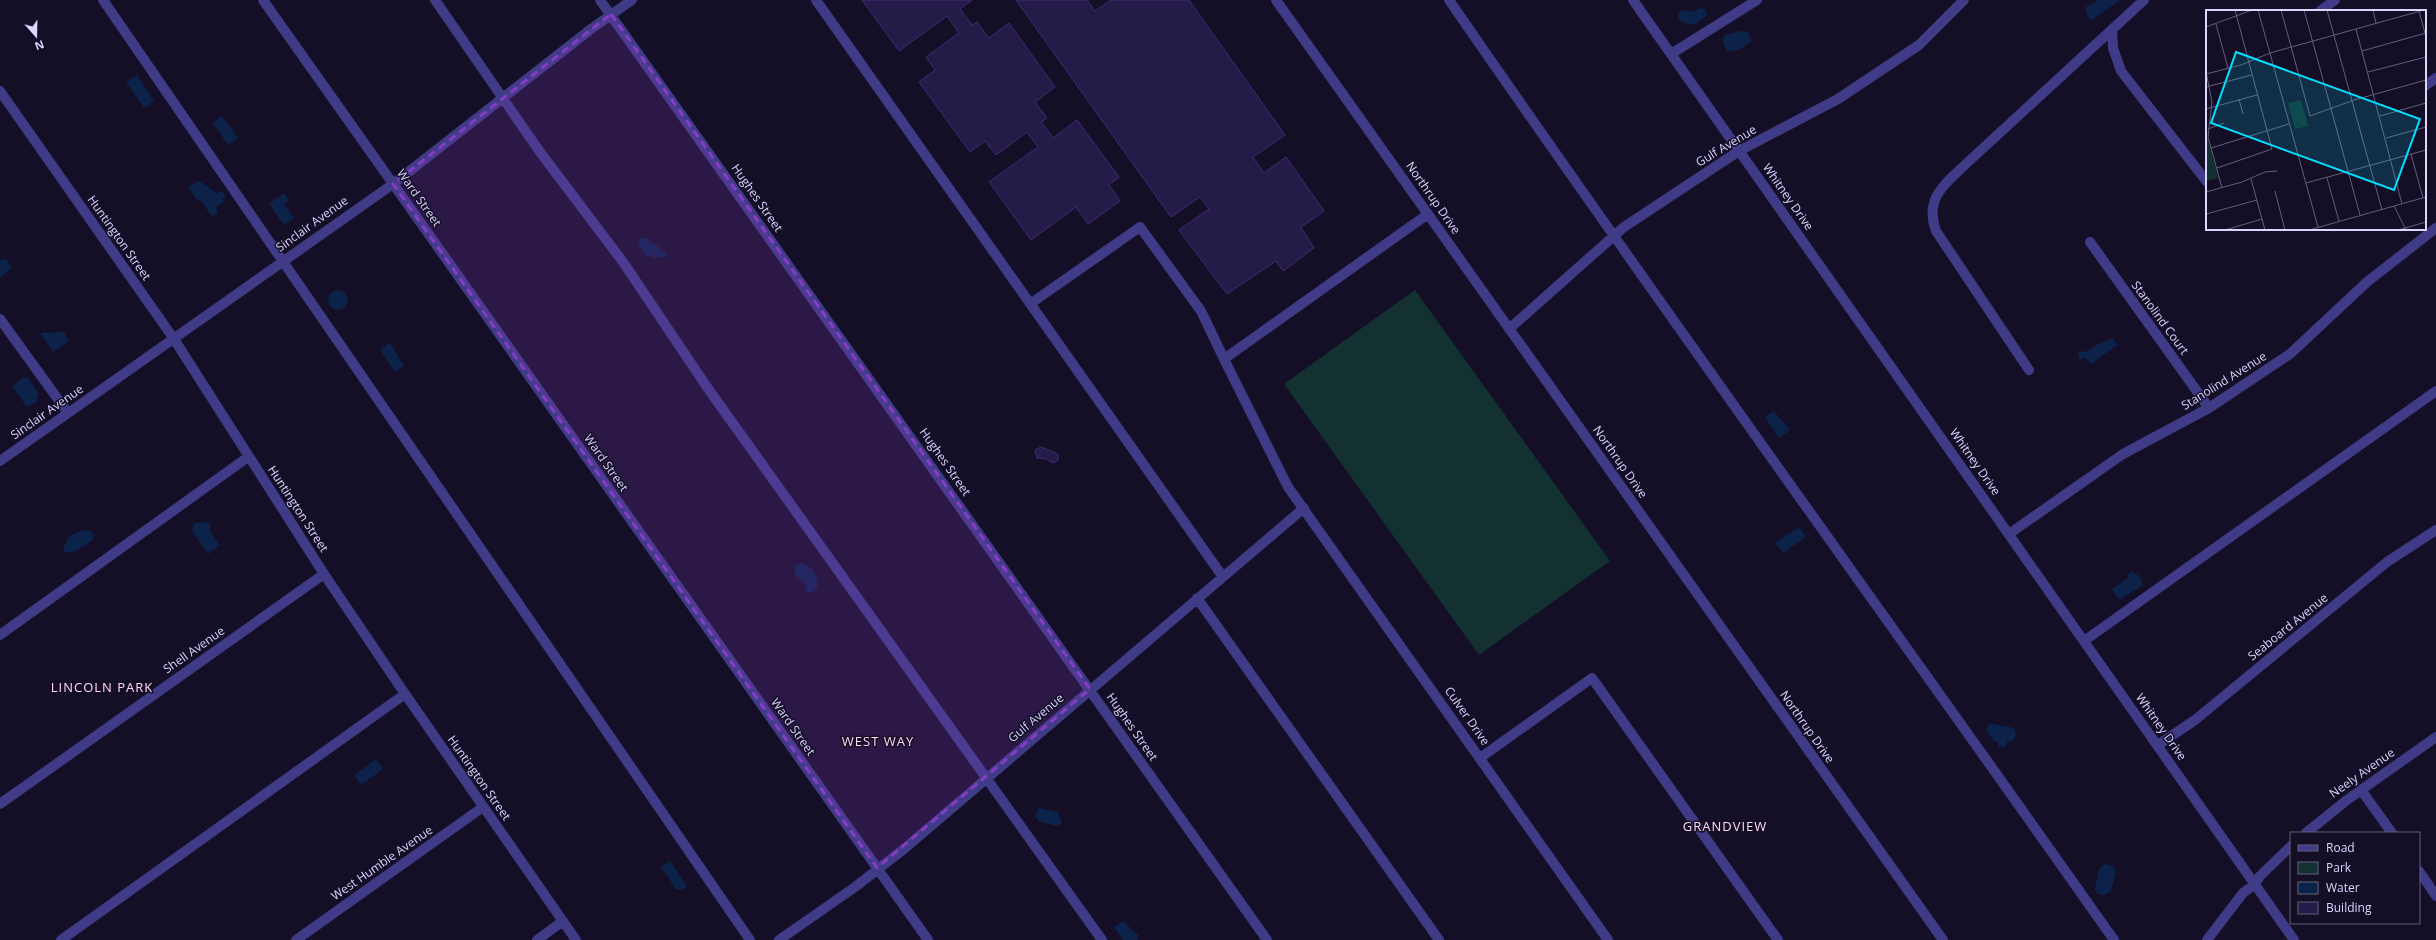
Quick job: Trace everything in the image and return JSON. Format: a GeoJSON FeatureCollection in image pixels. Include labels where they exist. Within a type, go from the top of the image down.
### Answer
{"type":"FeatureCollection","features":[{"type":"Feature","properties":{"kind":"street"},"geometry":{"type":"LineString","coordinates":[[103,0],[750,940]]}},
{"type":"Feature","properties":{"kind":"street","name":"Ward Street"},"geometry":{"type":"LineString","coordinates":[[263,0],[928,940]]}},
{"type":"Feature","properties":{"kind":"street"},"geometry":{"type":"LineString","coordinates":[[435,0],[504,97],[540,152],[622,262],[709,390],[1102,940]]}},
{"type":"Feature","properties":{"kind":"street","name":"Hughes Street"},"geometry":{"type":"LineString","coordinates":[[600,0],[1267,940]]}},
{"type":"Feature","properties":{"kind":"street","name":"Sinclair Avenue"},"geometry":{"type":"LineString","coordinates":[[0,461],[393,184],[611,14],[632,0]]}},
{"type":"Feature","properties":{"kind":"street"},"geometry":{"type":"LineString","coordinates":[[816,0],[1223,576]]}},
{"type":"Feature","properties":{"kind":"street","name":"Northrup Drive"},"geometry":{"type":"LineString","coordinates":[[1276,0],[1943,940]]}},
{"type":"Feature","properties":{"kind":"street"},"geometry":{"type":"LineString","coordinates":[[1449,0],[1613,237],[1919,663],[2114,940]]}},
{"type":"Feature","properties":{"kind":"street","name":"Whitney Drive"},"geometry":{"type":"LineString","coordinates":[[1633,0],[2294,940]]}},
{"type":"Feature","properties":{"kind":"street"},"geometry":{"type":"LineString","coordinates":[[1671,54],[1757,0]]}},
{"type":"Feature","properties":{"kind":"street","name":"Gulf Avenue"},"geometry":{"type":"LineString","coordinates":[[1510,329],[1624,227],[1739,151],[1838,99],[1920,45],[1964,0]]}},
{"type":"Feature","properties":{"kind":"street"},"geometry":{"type":"LineString","coordinates":[[2029,370],[1936,231],[1932,220],[1931,210],[1939,190],[2144,0]]}},
{"type":"Feature","properties":{"kind":"street"},"geometry":{"type":"LineString","coordinates":[[2321,10],[2336,0]]}},
{"type":"Feature","properties":{"kind":"street"},"geometry":{"type":"LineString","coordinates":[[2112,29],[2113,48],[2122,71],[2206,181]]}},
{"type":"Feature","properties":{"kind":"street"},"geometry":{"type":"LineString","coordinates":[[2426,85],[2436,78]]}},
{"type":"Feature","properties":{"kind":"street","name":"Huntington Street"},"geometry":{"type":"LineString","coordinates":[[0,91],[174,339],[324,574],[405,694],[576,940]]}},
{"type":"Feature","properties":{"kind":"street"},"geometry":{"type":"LineString","coordinates":[[1224,359],[1428,214]]}},
{"type":"Feature","properties":{"kind":"street","name":"Culver Drive"},"geometry":{"type":"LineString","coordinates":[[1030,304],[1140,227],[1201,311],[1288,487],[1608,940]]}},
{"type":"Feature","properties":{"kind":"street","name":"Stanolind Avenue"},"geometry":{"type":"LineString","coordinates":[[2009,534],[2123,454],[2209,408],[2290,354],[2367,282],[2436,228]]}},
{"type":"Feature","properties":{"kind":"street","name":"Stanolind Court"},"geometry":{"type":"LineString","coordinates":[[2090,242],[2209,408]]}},
{"type":"Feature","properties":{"kind":"street"},"geometry":{"type":"LineString","coordinates":[[0,318],[68,414]]}},
{"type":"Feature","properties":{"kind":"street"},"geometry":{"type":"LineString","coordinates":[[2084,641],[2436,391]]}},
{"type":"Feature","properties":{"kind":"street"},"geometry":{"type":"LineString","coordinates":[[0,635],[248,457]]}},
{"type":"Feature","properties":{"kind":"street","name":"Gulf Avenue"},"geometry":{"type":"LineString","coordinates":[[779,940],[904,849],[1304,508]]}},
{"type":"Feature","properties":{"kind":"street","name":"Seaboard Avenue"},"geometry":{"type":"LineString","coordinates":[[2158,745],[2195,720],[2387,562],[2436,530]]}},
{"type":"Feature","properties":{"kind":"street","name":"Shell Avenue"},"geometry":{"type":"LineString","coordinates":[[0,804],[324,574]]}},
{"type":"Feature","properties":{"kind":"street"},"geometry":{"type":"LineString","coordinates":[[1197,598],[1439,940]]}},
{"type":"Feature","properties":{"kind":"street"},"geometry":{"type":"LineString","coordinates":[[1480,758],[1592,678],[1778,940]]}},
{"type":"Feature","properties":{"kind":"street"},"geometry":{"type":"LineString","coordinates":[[61,940],[405,694]]}},
{"type":"Feature","properties":{"kind":"street","name":"Neely Avenue"},"geometry":{"type":"LineString","coordinates":[[2307,832],[2361,790],[2436,737]]}},
{"type":"Feature","properties":{"kind":"street"},"geometry":{"type":"LineString","coordinates":[[2361,790],[2391,832]]}},
{"type":"Feature","properties":{"kind":"street","name":"West Humble Avenue"},"geometry":{"type":"LineString","coordinates":[[296,940],[483,807]]}},
{"type":"Feature","properties":{"kind":"street"},"geometry":{"type":"LineString","coordinates":[[2207,940],[2243,893],[2255,884],[2260,876],[2290,847]]}},
{"type":"Feature","properties":{"kind":"street"},"geometry":{"type":"LineString","coordinates":[[2420,872],[2436,896]]}},
{"type":"Feature","properties":{"kind":"street"},"geometry":{"type":"LineString","coordinates":[[537,940],[563,921]]}},
{"type":"Feature","properties":{"kind":"highlighted area"},"geometry":{"type":"Polygon","coordinates":[[[611,14],[1090,689],[877,868],[393,184],[611,14]]]}},
{"type":"Feature","properties":{"kind":"green space"},"geometry":{"type":"Polygon","coordinates":[[[1415,290],[1610,561],[1479,655],[1284,384],[1415,290]]]}},
{"type":"Feature","properties":{"kind":"water"},"geometry":{"type":"Polygon","coordinates":[[[2098,0],[2120,0],[2091,21],[2086,12],[2086,7],[2098,0]]]}},
{"type":"Feature","properties":{"kind":"water"},"geometry":{"type":"Polygon","coordinates":[[[1700,8],[1705,9],[1707,15],[1696,24],[1686,24],[1678,19],[1679,12],[1685,10],[1693,12],[1700,8]]]}},
{"type":"Feature","properties":{"kind":"water"},"geometry":{"type":"Polygon","coordinates":[[[1740,31],[1748,32],[1752,41],[1739,50],[1727,51],[1723,42],[1725,35],[1740,31]]]}},
{"type":"Feature","properties":{"kind":"water"},"geometry":{"type":"Polygon","coordinates":[[[137,75],[154,101],[144,108],[126,82],[137,75]]]}},
{"type":"Feature","properties":{"kind":"water"},"geometry":{"type":"Polygon","coordinates":[[[222,116],[238,138],[228,145],[213,123],[222,116]]]}},
{"type":"Feature","properties":{"kind":"water"},"geometry":{"type":"Polygon","coordinates":[[[199,181],[216,193],[222,191],[226,195],[222,200],[224,202],[216,207],[218,213],[214,216],[211,215],[201,201],[197,200],[188,187],[199,181]]]}},
{"type":"Feature","properties":{"kind":"water"},"geometry":{"type":"Polygon","coordinates":[[[284,193],[289,201],[284,204],[294,218],[284,225],[269,204],[284,193]]]}},
{"type":"Feature","properties":{"kind":"water"},"geometry":{"type":"Polygon","coordinates":[[[640,238],[646,238],[668,254],[666,257],[655,258],[645,255],[638,244],[640,238]]]}},
{"type":"Feature","properties":{"kind":"water"},"geometry":{"type":"Polygon","coordinates":[[[6,259],[12,267],[0,278],[0,260],[6,259]]]}},
{"type":"Feature","properties":{"kind":"water"},"geometry":{"type":"Polygon","coordinates":[[[338,290],[345,293],[348,300],[345,307],[338,310],[331,307],[328,300],[331,293],[338,290]]]}},
{"type":"Feature","properties":{"kind":"water"},"geometry":{"type":"Polygon","coordinates":[[[64,332],[69,341],[53,352],[40,333],[64,332]]]}},
{"type":"Feature","properties":{"kind":"water"},"geometry":{"type":"Polygon","coordinates":[[[2113,338],[2117,345],[2091,364],[2085,358],[2080,359],[2078,356],[2079,351],[2086,352],[2098,344],[2113,338]]]}},
{"type":"Feature","properties":{"kind":"water"},"geometry":{"type":"Polygon","coordinates":[[[390,343],[404,366],[395,372],[380,350],[390,343]]]}},
{"type":"Feature","properties":{"kind":"water"},"geometry":{"type":"Polygon","coordinates":[[[24,377],[28,378],[39,394],[36,402],[27,407],[12,386],[24,377]]]}},
{"type":"Feature","properties":{"kind":"water"},"geometry":{"type":"Polygon","coordinates":[[[1774,411],[1790,430],[1779,438],[1765,417],[1774,411]]]}},
{"type":"Feature","properties":{"kind":"water"},"geometry":{"type":"Polygon","coordinates":[[[206,522],[211,525],[209,529],[220,545],[208,554],[192,531],[194,523],[206,522]]]}},
{"type":"Feature","properties":{"kind":"water"},"geometry":{"type":"Polygon","coordinates":[[[1799,527],[1806,537],[1783,553],[1775,543],[1799,527]]]}},
{"type":"Feature","properties":{"kind":"water"},"geometry":{"type":"Polygon","coordinates":[[[82,530],[92,531],[94,539],[74,552],[65,552],[63,548],[69,537],[82,530]]]}},
{"type":"Feature","properties":{"kind":"water"},"geometry":{"type":"Polygon","coordinates":[[[802,563],[809,567],[816,576],[817,588],[812,593],[806,591],[805,584],[795,574],[795,566],[802,563]]]}},
{"type":"Feature","properties":{"kind":"water"},"geometry":{"type":"Polygon","coordinates":[[[2133,571],[2140,577],[2143,585],[2119,600],[2112,589],[2128,578],[2127,575],[2133,571]]]}},
{"type":"Feature","properties":{"kind":"water"},"geometry":{"type":"Polygon","coordinates":[[[1989,723],[2014,728],[2016,734],[2014,740],[2007,742],[2005,747],[1999,747],[1998,742],[1994,741],[1986,730],[1989,723]]]}},
{"type":"Feature","properties":{"kind":"water"},"geometry":{"type":"Polygon","coordinates":[[[376,759],[383,769],[361,785],[354,775],[376,759]]]}},
{"type":"Feature","properties":{"kind":"water"},"geometry":{"type":"Polygon","coordinates":[[[1039,808],[1058,812],[1062,823],[1057,826],[1038,821],[1035,815],[1039,808]]]}},
{"type":"Feature","properties":{"kind":"water"},"geometry":{"type":"Polygon","coordinates":[[[670,861],[687,886],[682,890],[676,889],[661,867],[670,861]]]}},
{"type":"Feature","properties":{"kind":"water"},"geometry":{"type":"Polygon","coordinates":[[[2104,864],[2113,866],[2116,871],[2111,891],[2105,895],[2098,894],[2095,890],[2099,869],[2104,864]]]}},
{"type":"Feature","properties":{"kind":"water"},"geometry":{"type":"Polygon","coordinates":[[[1123,921],[1139,936],[1137,940],[1123,940],[1114,927],[1123,921]]]}},
{"type":"Feature","properties":{"kind":"building"},"geometry":{"type":"Polygon","coordinates":[[[862,0],[972,0],[960,9],[972,25],[977,22],[989,38],[1009,23],[1055,87],[1035,102],[1047,118],[1041,122],[1053,138],[1077,120],[1119,177],[1109,185],[1120,201],[1088,224],[1076,207],[1031,240],[989,182],[1038,147],[1027,132],[996,155],[985,141],[970,152],[919,82],[935,70],[926,57],[959,33],[947,16],[899,51],[862,0]]]}},
{"type":"Feature","properties":{"kind":"building"},"geometry":{"type":"Polygon","coordinates":[[[1016,0],[1087,0],[1095,11],[1111,0],[1189,0],[1285,135],[1253,157],[1264,173],[1286,157],[1324,211],[1301,227],[1314,248],[1283,271],[1276,261],[1227,294],[1179,230],[1209,209],[1200,197],[1171,217],[1016,0]]]}},
{"type":"Feature","properties":{"kind":"building"},"geometry":{"type":"Polygon","coordinates":[[[1041,447],[1058,454],[1058,460],[1054,463],[1046,459],[1037,458],[1035,450],[1041,447]]]}},
{"type":"Feature","properties":{"kind":"district","name":"LINCOLN PARK"},"geometry":{"type":"Point","coordinates":[102,687]}},
{"type":"Feature","properties":{"kind":"district","name":"WEST WAY"},"geometry":{"type":"Point","coordinates":[878,741]}},
{"type":"Feature","properties":{"kind":"district","name":"GRANDVIEW"},"geometry":{"type":"Point","coordinates":[1725,826]}}]}
